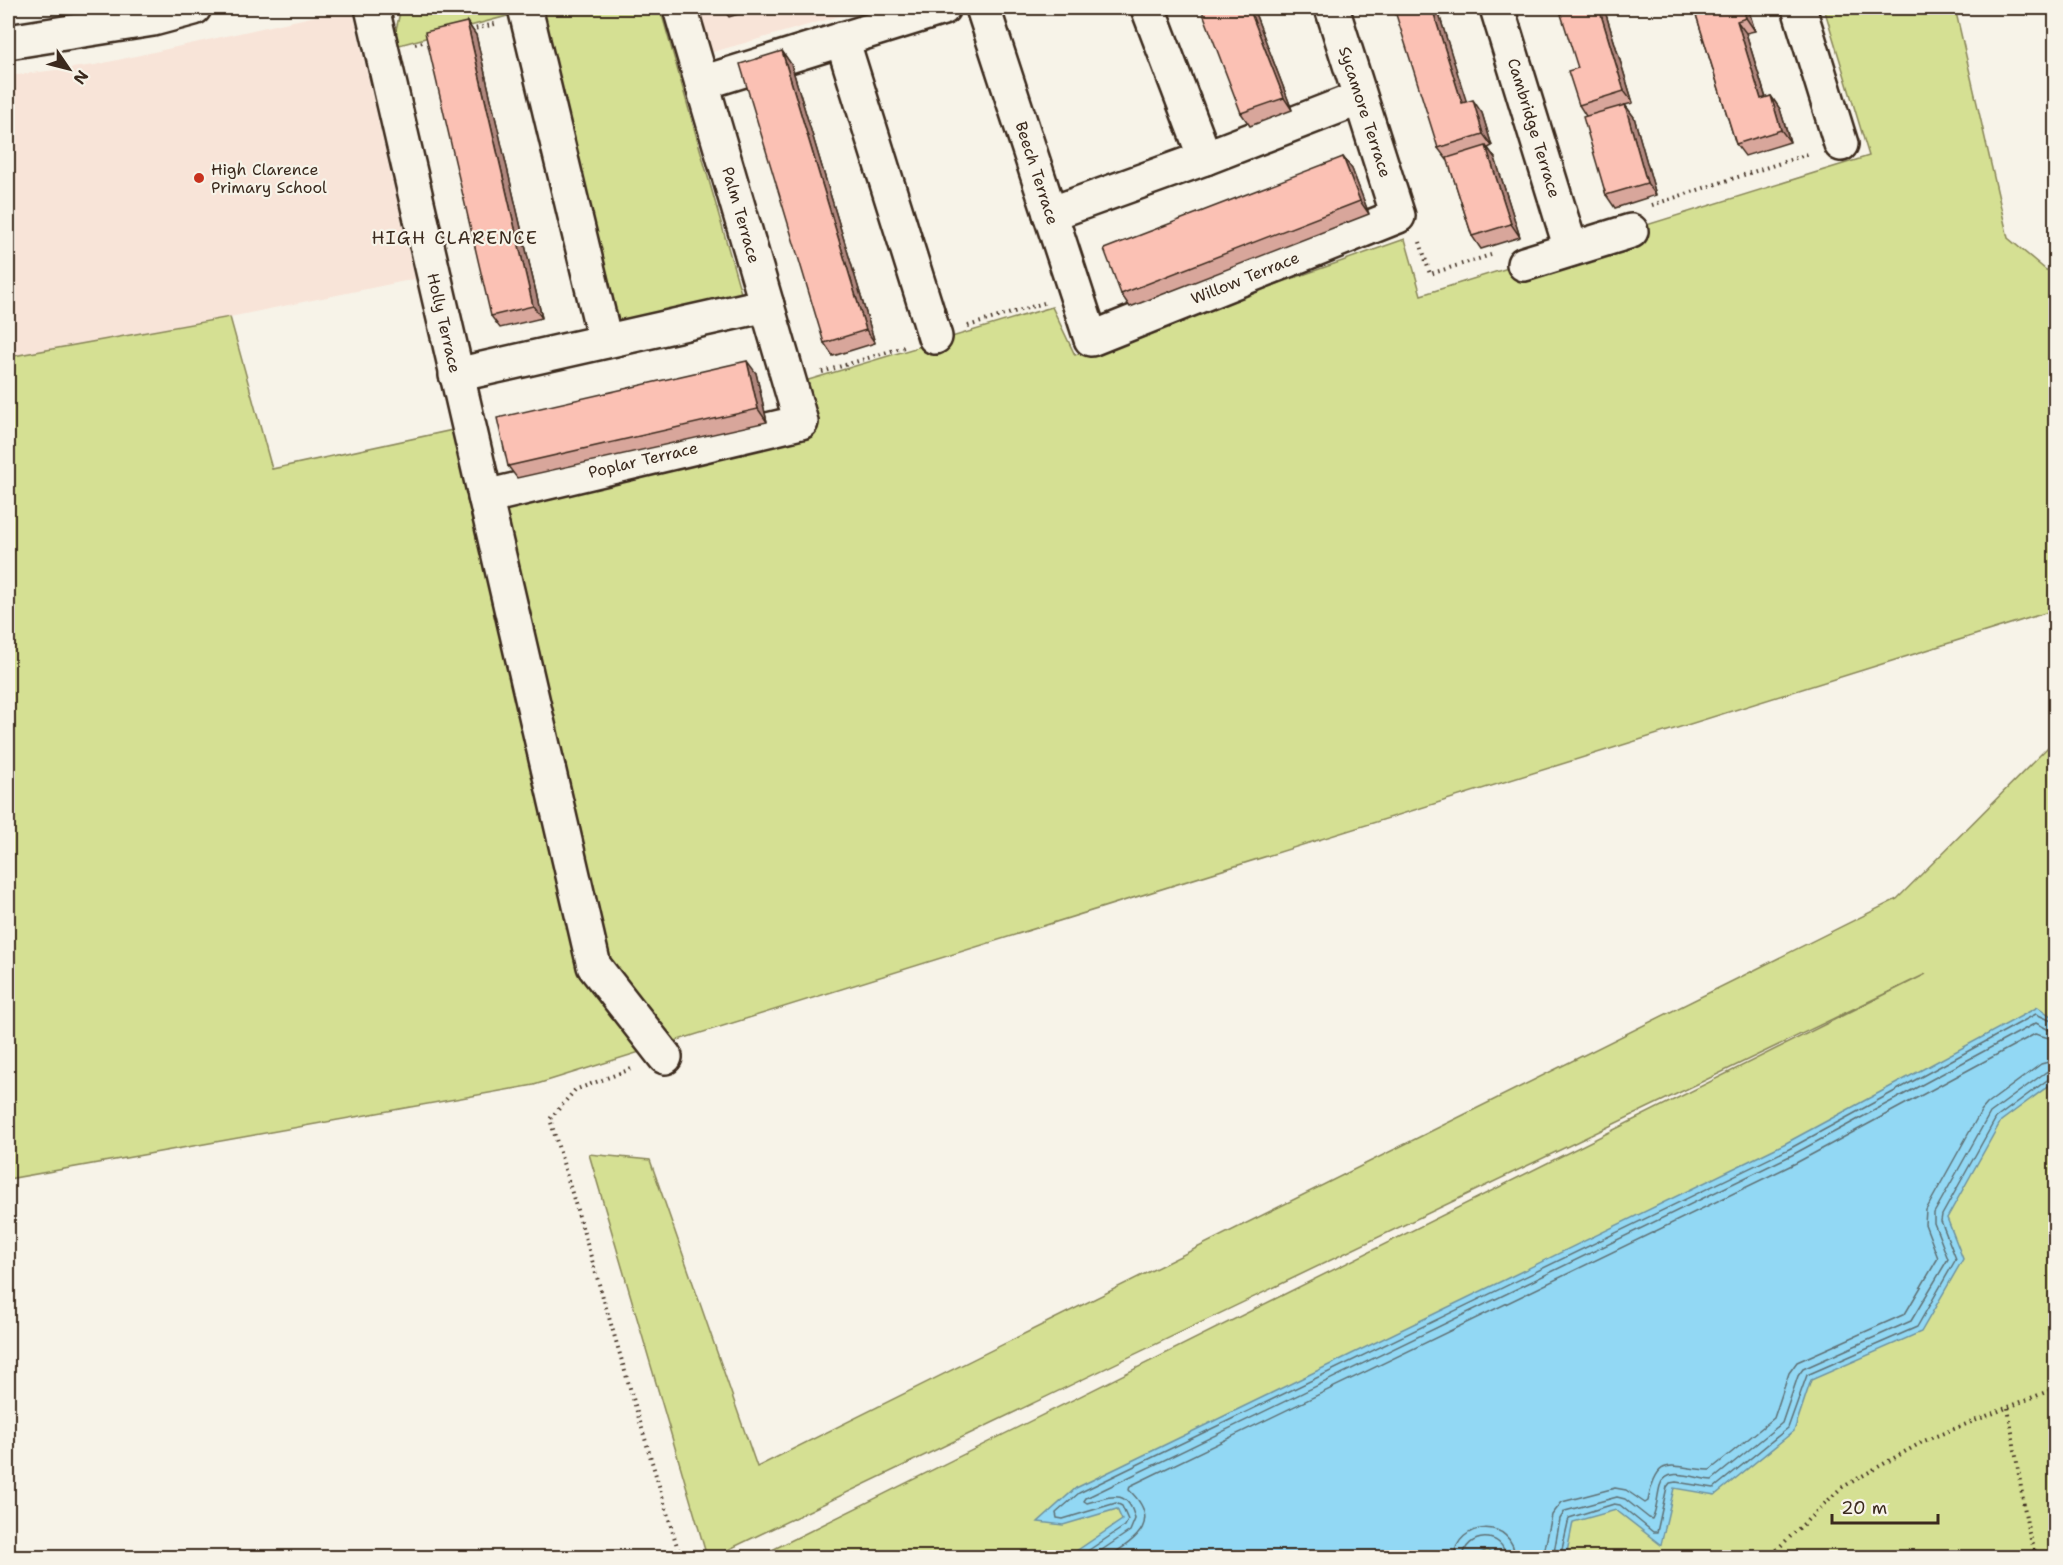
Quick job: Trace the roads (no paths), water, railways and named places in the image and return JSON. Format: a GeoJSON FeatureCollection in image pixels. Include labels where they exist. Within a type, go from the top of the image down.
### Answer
{"type":"FeatureCollection","features":[{"type":"Feature","properties":{"kind":"street"},"geometry":{"type":"LineString","coordinates":[[8,42],[153,19],[194,8]]}},
{"type":"Feature","properties":{"kind":"street","name":"Holly Terrace"},"geometry":{"type":"LineString","coordinates":[[372,8],[594,966],[665,1057]]}},
{"type":"Feature","properties":{"kind":"street","name":"Palm Terrace"},"geometry":{"type":"LineString","coordinates":[[680,8],[801,422]]}},
{"type":"Feature","properties":{"kind":"street"},"geometry":{"type":"LineString","coordinates":[[702,83],[943,8]]}},
{"type":"Feature","properties":{"kind":"street","name":"Beech Terrace"},"geometry":{"type":"LineString","coordinates":[[983,8],[1091,339]]}},
{"type":"Feature","properties":{"kind":"street"},"geometry":{"type":"LineString","coordinates":[[1148,8],[1205,158]]}},
{"type":"Feature","properties":{"kind":"street","name":"Sycamore Terrace"},"geometry":{"type":"LineString","coordinates":[[1332,8],[1398,216]]}},
{"type":"Feature","properties":{"kind":"street","name":"Cambridge Terrace"},"geometry":{"type":"LineString","coordinates":[[1497,8],[1571,249]]}},
{"type":"Feature","properties":{"kind":"street"},"geometry":{"type":"LineString","coordinates":[[1799,8],[1841,144]]}},
{"type":"Feature","properties":{"kind":"street"},"geometry":{"type":"LineString","coordinates":[[526,12],[605,341]]}},
{"type":"Feature","properties":{"kind":"street"},"geometry":{"type":"LineString","coordinates":[[842,39],[935,337]]}},
{"type":"Feature","properties":{"kind":"street"},"geometry":{"type":"LineString","coordinates":[[1050,214],[1205,158],[1360,98]]}},
{"type":"Feature","properties":{"kind":"street","name":"Willow Terrace"},"geometry":{"type":"LineString","coordinates":[[1091,339],[1398,216]]}},
{"type":"Feature","properties":{"kind":"street"},"geometry":{"type":"LineString","coordinates":[[1524,264],[1631,231]]}},
{"type":"Feature","properties":{"kind":"street"},"geometry":{"type":"LineString","coordinates":[[456,375],[767,305]]}},
{"type":"Feature","properties":{"kind":"street","name":"Poplar Terrace"},"geometry":{"type":"LineString","coordinates":[[485,497],[801,422]]}},
{"type":"Feature","properties":{"kind":"water"},"geometry":{"type":"Polygon","coordinates":[[[2038,1007],[2055,1019],[2055,1081],[2001,1121],[1947,1218],[1963,1259],[1921,1332],[1811,1380],[1794,1431],[1715,1495],[1674,1488],[1661,1545],[1616,1510],[1573,1522],[1566,1557],[1495,1557],[1487,1550],[1472,1558],[1066,1558],[1122,1520],[1117,1509],[1063,1525],[1038,1522],[1076,1488],[1786,1143],[2038,1007]]]}},
{"type":"Feature","properties":{"kind":"place","name":"High Clarence Primary School"},"geometry":{"type":"Point","coordinates":[199,178]}},
{"type":"Feature","properties":{"kind":"district","name":"HIGH CLARENCE"},"geometry":{"type":"Point","coordinates":[455,238]}}]}
